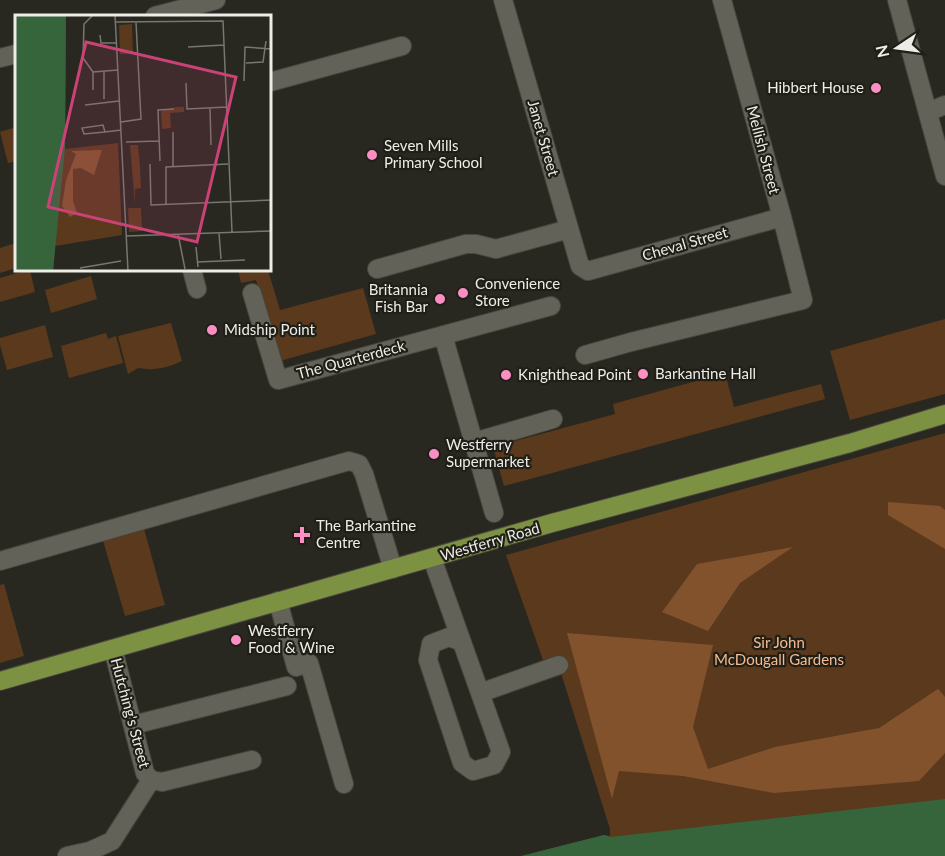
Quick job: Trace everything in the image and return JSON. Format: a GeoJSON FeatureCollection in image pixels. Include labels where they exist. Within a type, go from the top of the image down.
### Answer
{"type":"FeatureCollection","features":[{"type":"Feature","properties":{"kind":"main road","name":"Westferry Road"},"geometry":{"type":"LineString","coordinates":[[0,681],[552,523],[850,443],[945,414]]}},
{"type":"Feature","properties":{"kind":"street"},"geometry":{"type":"LineString","coordinates":[[175,14],[216,0]]}},
{"type":"Feature","properties":{"kind":"street","name":"Janet Street"},"geometry":{"type":"LineString","coordinates":[[503,0],[580,266],[588,272]]}},
{"type":"Feature","properties":{"kind":"street","name":"Mellish Street"},"geometry":{"type":"LineString","coordinates":[[585,355],[803,300],[722,0]]}},
{"type":"Feature","properties":{"kind":"street"},"geometry":{"type":"LineString","coordinates":[[897,0],[945,176]]}},
{"type":"Feature","properties":{"kind":"street"},"geometry":{"type":"LineString","coordinates":[[272,81],[402,46]]}},
{"type":"Feature","properties":{"kind":"street"},"geometry":{"type":"LineString","coordinates":[[0,58],[15,54]]}},
{"type":"Feature","properties":{"kind":"street"},"geometry":{"type":"LineString","coordinates":[[928,112],[945,105]]}},
{"type":"Feature","properties":{"kind":"street","name":"Cheval Street"},"geometry":{"type":"LineString","coordinates":[[588,272],[782,217]]}},
{"type":"Feature","properties":{"kind":"street"},"geometry":{"type":"LineString","coordinates":[[377,269],[466,244],[496,249],[569,230]]}},
{"type":"Feature","properties":{"kind":"street"},"geometry":{"type":"LineString","coordinates":[[193,272],[197,289]]}},
{"type":"Feature","properties":{"kind":"street","name":"The Quarterdeck"},"geometry":{"type":"LineString","coordinates":[[252,293],[278,380],[551,306]]}},
{"type":"Feature","properties":{"kind":"street"},"geometry":{"type":"LineString","coordinates":[[443,335],[494,513]]}},
{"type":"Feature","properties":{"kind":"street"},"geometry":{"type":"LineString","coordinates":[[474,442],[553,419]]}},
{"type":"Feature","properties":{"kind":"street"},"geometry":{"type":"LineString","coordinates":[[0,561],[349,461],[359,464],[364,474],[393,569]]}},
{"type":"Feature","properties":{"kind":"street"},"geometry":{"type":"LineString","coordinates":[[432,558],[456,634],[501,752],[495,765],[473,771],[462,763],[428,660],[431,644],[456,634]]}},
{"type":"Feature","properties":{"kind":"street"},"geometry":{"type":"LineString","coordinates":[[278,601],[296,667],[309,663],[344,784]]}},
{"type":"Feature","properties":{"kind":"street","name":"Hutching's Street"},"geometry":{"type":"LineString","coordinates":[[113,649],[145,773],[151,780],[162,782],[252,760]]}},
{"type":"Feature","properties":{"kind":"street"},"geometry":{"type":"LineString","coordinates":[[480,693],[559,665]]}},
{"type":"Feature","properties":{"kind":"street"},"geometry":{"type":"LineString","coordinates":[[133,725],[287,686]]}},
{"type":"Feature","properties":{"kind":"street"},"geometry":{"type":"LineString","coordinates":[[67,856],[90,851],[112,841],[151,780]]}},
{"type":"Feature","properties":{"kind":"green space"},"geometry":{"type":"Polygon","coordinates":[[[15,127],[15,161],[8,163],[0,132],[15,127]]]}},
{"type":"Feature","properties":{"kind":"green space"},"geometry":{"type":"Polygon","coordinates":[[[15,243],[15,268],[0,273],[0,248],[15,243]]]}},
{"type":"Feature","properties":{"kind":"green space"},"geometry":{"type":"Polygon","coordinates":[[[20,272],[30,272],[35,292],[0,302],[0,278],[20,272]]]}},
{"type":"Feature","properties":{"kind":"green space"},"geometry":{"type":"Polygon","coordinates":[[[238,272],[269,272],[280,310],[363,288],[376,334],[280,361],[256,280],[241,283],[238,272]]]}},
{"type":"Feature","properties":{"kind":"green space"},"geometry":{"type":"Polygon","coordinates":[[[91,276],[97,299],[51,313],[45,290],[91,276]]]}},
{"type":"Feature","properties":{"kind":"green space"},"geometry":{"type":"Polygon","coordinates":[[[945,319],[945,394],[850,420],[830,351],[945,319]]]}},
{"type":"Feature","properties":{"kind":"green space"},"geometry":{"type":"Polygon","coordinates":[[[171,323],[182,361],[160,368],[138,368],[128,374],[118,336],[171,323]]]}},
{"type":"Feature","properties":{"kind":"green space"},"geometry":{"type":"Polygon","coordinates":[[[45,325],[53,357],[7,370],[0,338],[45,325]]]}},
{"type":"Feature","properties":{"kind":"green space"},"geometry":{"type":"Polygon","coordinates":[[[106,333],[108,339],[116,336],[123,363],[69,378],[61,346],[106,333]]]}},
{"type":"Feature","properties":{"kind":"green space"},"geometry":{"type":"Polygon","coordinates":[[[725,373],[734,407],[821,384],[825,399],[504,486],[493,447],[615,414],[613,404],[725,373]]]}},
{"type":"Feature","properties":{"kind":"green space","name":"Sir John McDougall Gardens"},"geometry":{"type":"Polygon","coordinates":[[[945,433],[945,856],[521,856],[604,835],[610,836],[610,829],[556,657],[543,660],[506,555],[945,433]]]}},
{"type":"Feature","properties":{"kind":"green space"},"geometry":{"type":"Polygon","coordinates":[[[143,525],[165,605],[125,616],[102,537],[143,525]]]}},
{"type":"Feature","properties":{"kind":"green space"},"geometry":{"type":"Polygon","coordinates":[[[4,584],[24,656],[0,663],[0,585],[4,584]]]}},
{"type":"Feature","properties":{"kind":"shaded area"},"geometry":{"type":"Polygon","coordinates":[[[888,502],[940,506],[945,510],[945,549],[888,515],[888,502]]]}},
{"type":"Feature","properties":{"kind":"shaded area"},"geometry":{"type":"Polygon","coordinates":[[[793,547],[740,583],[708,631],[662,612],[697,564],[793,547]]]}},
{"type":"Feature","properties":{"kind":"shaded area"},"geometry":{"type":"Polygon","coordinates":[[[567,633],[713,645],[693,727],[708,769],[775,747],[879,728],[938,689],[945,697],[945,753],[919,781],[774,793],[683,776],[619,771],[612,799],[567,633]]]}},
{"type":"Feature","properties":{"kind":"shaded area"},"geometry":{"type":"Polygon","coordinates":[[[945,799],[945,856],[521,856],[604,835],[611,837],[945,799]]]}},
{"type":"Feature","properties":{"kind":"place","name":"Hibbert House"},"geometry":{"type":"Point","coordinates":[876,88]}},
{"type":"Feature","properties":{"kind":"place","name":"Seven Mills Primary School"},"geometry":{"type":"Point","coordinates":[372,155]}},
{"type":"Feature","properties":{"kind":"place","name":"Convenience Store"},"geometry":{"type":"Point","coordinates":[463,293]}},
{"type":"Feature","properties":{"kind":"place","name":"Britannia Fish Bar"},"geometry":{"type":"Point","coordinates":[440,299]}},
{"type":"Feature","properties":{"kind":"place","name":"Midship Point"},"geometry":{"type":"Point","coordinates":[212,330]}},
{"type":"Feature","properties":{"kind":"place","name":"Barkantine Hall"},"geometry":{"type":"Point","coordinates":[643,374]}},
{"type":"Feature","properties":{"kind":"place","name":"Knighthead Point"},"geometry":{"type":"Point","coordinates":[506,375]}},
{"type":"Feature","properties":{"kind":"place","name":"Westferry Supermarket"},"geometry":{"type":"Point","coordinates":[434,454]}},
{"type":"Feature","properties":{"kind":"place","name":"The Barkantine Centre"},"geometry":{"type":"Point","coordinates":[302,535]}},
{"type":"Feature","properties":{"kind":"place","name":"Westferry Food & Wine"},"geometry":{"type":"Point","coordinates":[236,640]}}]}
